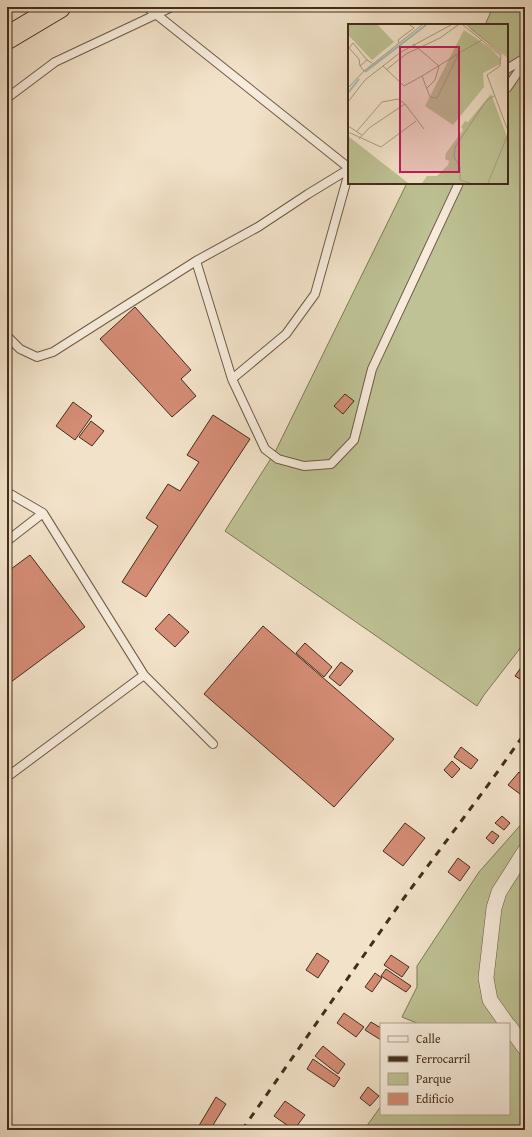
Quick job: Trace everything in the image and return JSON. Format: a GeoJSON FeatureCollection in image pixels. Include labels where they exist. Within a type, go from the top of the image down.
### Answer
{"type":"FeatureCollection","features":[{"type":"Feature","properties":{"kind":"highway"},"geometry":{"type":"LineString","coordinates":[[7,38],[59,7]]}},
{"type":"Feature","properties":{"kind":"street"},"geometry":{"type":"LineString","coordinates":[[507,1023],[490,1000],[486,978],[494,908],[499,892],[525,851]]}},
{"type":"Feature","properties":{"kind":"street"},"geometry":{"type":"LineString","coordinates":[[510,1028],[525,1048]]}},
{"type":"Feature","properties":{"kind":"lane"},"geometry":{"type":"LineString","coordinates":[[147,7],[155,15],[348,169]]}},
{"type":"Feature","properties":{"kind":"lane"},"geometry":{"type":"LineString","coordinates":[[7,98],[55,62],[172,7]]}},
{"type":"Feature","properties":{"kind":"lane"},"geometry":{"type":"LineString","coordinates":[[508,68],[525,58]]}},
{"type":"Feature","properties":{"kind":"lane"},"geometry":{"type":"LineString","coordinates":[[508,87],[525,62]]}},
{"type":"Feature","properties":{"kind":"lane"},"geometry":{"type":"LineString","coordinates":[[7,336],[20,349],[37,357],[53,352],[196,262],[258,227],[308,194],[348,171]]}},
{"type":"Feature","properties":{"kind":"lane"},"geometry":{"type":"LineString","coordinates":[[232,380],[286,334],[315,294],[348,174]]}},
{"type":"Feature","properties":{"kind":"lane"},"geometry":{"type":"LineString","coordinates":[[196,262],[232,380],[266,449],[278,459],[304,466],[331,464],[354,440],[372,369],[458,184]]}},
{"type":"Feature","properties":{"kind":"lane"},"geometry":{"type":"LineString","coordinates":[[7,492],[43,513],[144,675],[213,744]]}},
{"type":"Feature","properties":{"kind":"lane"},"geometry":{"type":"LineString","coordinates":[[7,541],[43,513]]}},
{"type":"Feature","properties":{"kind":"lane"},"geometry":{"type":"LineString","coordinates":[[7,777],[144,675]]}},
{"type":"Feature","properties":{"kind":"green space"},"geometry":{"type":"Polygon","coordinates":[[[493,7],[525,7],[525,642],[477,706],[225,531],[275,452],[407,184],[508,184],[508,24],[485,24],[493,7]]]}},
{"type":"Feature","properties":{"kind":"green space"},"geometry":{"type":"Polygon","coordinates":[[[525,820],[525,1130],[364,1130],[380,1107],[380,1115],[510,1115],[510,1023],[417,1023],[402,1017],[417,987],[417,966],[479,872],[525,820]]]}},
{"type":"Feature","properties":{"kind":"building"},"geometry":{"type":"Polygon","coordinates":[[[135,307],[191,370],[181,379],[196,396],[172,417],[100,339],[135,307]]]}},
{"type":"Feature","properties":{"kind":"building"},"geometry":{"type":"Polygon","coordinates":[[[345,394],[354,401],[343,414],[334,406],[345,394]]]}},
{"type":"Feature","properties":{"kind":"building"},"geometry":{"type":"Polygon","coordinates":[[[73,402],[92,416],[75,440],[56,426],[73,402]]]}},
{"type":"Feature","properties":{"kind":"building"},"geometry":{"type":"Polygon","coordinates":[[[213,415],[250,439],[146,597],[122,582],[158,526],[146,518],[168,484],[180,491],[199,462],[187,455],[213,415]]]}},
{"type":"Feature","properties":{"kind":"building"},"geometry":{"type":"Polygon","coordinates":[[[91,421],[104,431],[92,446],[79,437],[91,421]]]}},
{"type":"Feature","properties":{"kind":"building"},"geometry":{"type":"Polygon","coordinates":[[[30,555],[85,627],[7,685],[7,572],[30,555]]]}},
{"type":"Feature","properties":{"kind":"building"},"geometry":{"type":"Polygon","coordinates":[[[169,614],[189,632],[175,647],[155,629],[169,614]]]}},
{"type":"Feature","properties":{"kind":"building"},"geometry":{"type":"Polygon","coordinates":[[[263,626],[394,739],[334,807],[204,694],[263,626]]]}},
{"type":"Feature","properties":{"kind":"building"},"geometry":{"type":"Polygon","coordinates":[[[305,643],[332,667],[324,677],[296,653],[305,643]]]}},
{"type":"Feature","properties":{"kind":"building"},"geometry":{"type":"Polygon","coordinates":[[[341,662],[353,671],[340,686],[329,677],[341,662]]]}},
{"type":"Feature","properties":{"kind":"building"},"geometry":{"type":"Polygon","coordinates":[[[522,666],[525,668],[525,682],[515,676],[522,666]]]}},
{"type":"Feature","properties":{"kind":"building"},"geometry":{"type":"Polygon","coordinates":[[[461,747],[478,760],[471,769],[454,757],[461,747]]]}},
{"type":"Feature","properties":{"kind":"building"},"geometry":{"type":"Polygon","coordinates":[[[452,761],[460,769],[452,778],[444,770],[452,761]]]}},
{"type":"Feature","properties":{"kind":"building"},"geometry":{"type":"Polygon","coordinates":[[[519,772],[525,777],[524,797],[508,785],[519,772]]]}},
{"type":"Feature","properties":{"kind":"building"},"geometry":{"type":"Polygon","coordinates":[[[502,816],[510,823],[504,830],[495,823],[502,816]]]}},
{"type":"Feature","properties":{"kind":"building"},"geometry":{"type":"Polygon","coordinates":[[[405,823],[425,838],[403,866],[383,851],[405,823]]]}},
{"type":"Feature","properties":{"kind":"building"},"geometry":{"type":"Polygon","coordinates":[[[492,831],[499,836],[493,844],[486,838],[492,831]]]}},
{"type":"Feature","properties":{"kind":"building"},"geometry":{"type":"Polygon","coordinates":[[[458,858],[470,867],[460,881],[448,872],[458,858]]]}},
{"type":"Feature","properties":{"kind":"building"},"geometry":{"type":"Polygon","coordinates":[[[317,953],[329,961],[318,978],[306,970],[317,953]]]}},
{"type":"Feature","properties":{"kind":"building"},"geometry":{"type":"Polygon","coordinates":[[[391,955],[409,967],[402,977],[384,965],[391,955]]]}},
{"type":"Feature","properties":{"kind":"building"},"geometry":{"type":"Polygon","coordinates":[[[386,969],[411,986],[406,992],[381,976],[386,969]]]}},
{"type":"Feature","properties":{"kind":"building"},"geometry":{"type":"Polygon","coordinates":[[[375,973],[382,978],[372,992],[365,987],[375,973]]]}},
{"type":"Feature","properties":{"kind":"building"},"geometry":{"type":"Polygon","coordinates":[[[344,1013],[364,1027],[356,1037],[337,1023],[344,1013]]]}},
{"type":"Feature","properties":{"kind":"building"},"geometry":{"type":"Polygon","coordinates":[[[371,1022],[380,1027],[380,1039],[365,1030],[371,1022]]]}},
{"type":"Feature","properties":{"kind":"building"},"geometry":{"type":"Polygon","coordinates":[[[323,1046],[345,1064],[338,1074],[315,1056],[323,1046]]]}},
{"type":"Feature","properties":{"kind":"building"},"geometry":{"type":"Polygon","coordinates":[[[313,1059],[340,1078],[334,1087],[307,1069],[313,1059]]]}},
{"type":"Feature","properties":{"kind":"building"},"geometry":{"type":"Polygon","coordinates":[[[368,1087],[379,1096],[370,1106],[360,1098],[368,1087]]]}},
{"type":"Feature","properties":{"kind":"building"},"geometry":{"type":"Polygon","coordinates":[[[216,1097],[226,1104],[210,1130],[197,1129],[216,1097]]]}},
{"type":"Feature","properties":{"kind":"building"},"geometry":{"type":"Polygon","coordinates":[[[285,1101],[305,1115],[294,1130],[274,1116],[285,1101]]]}},
{"type":"Feature","properties":{"kind":"railway"},"geometry":{"type":"LineString","coordinates":[[242,1130],[401,902],[525,733]]}}]}
